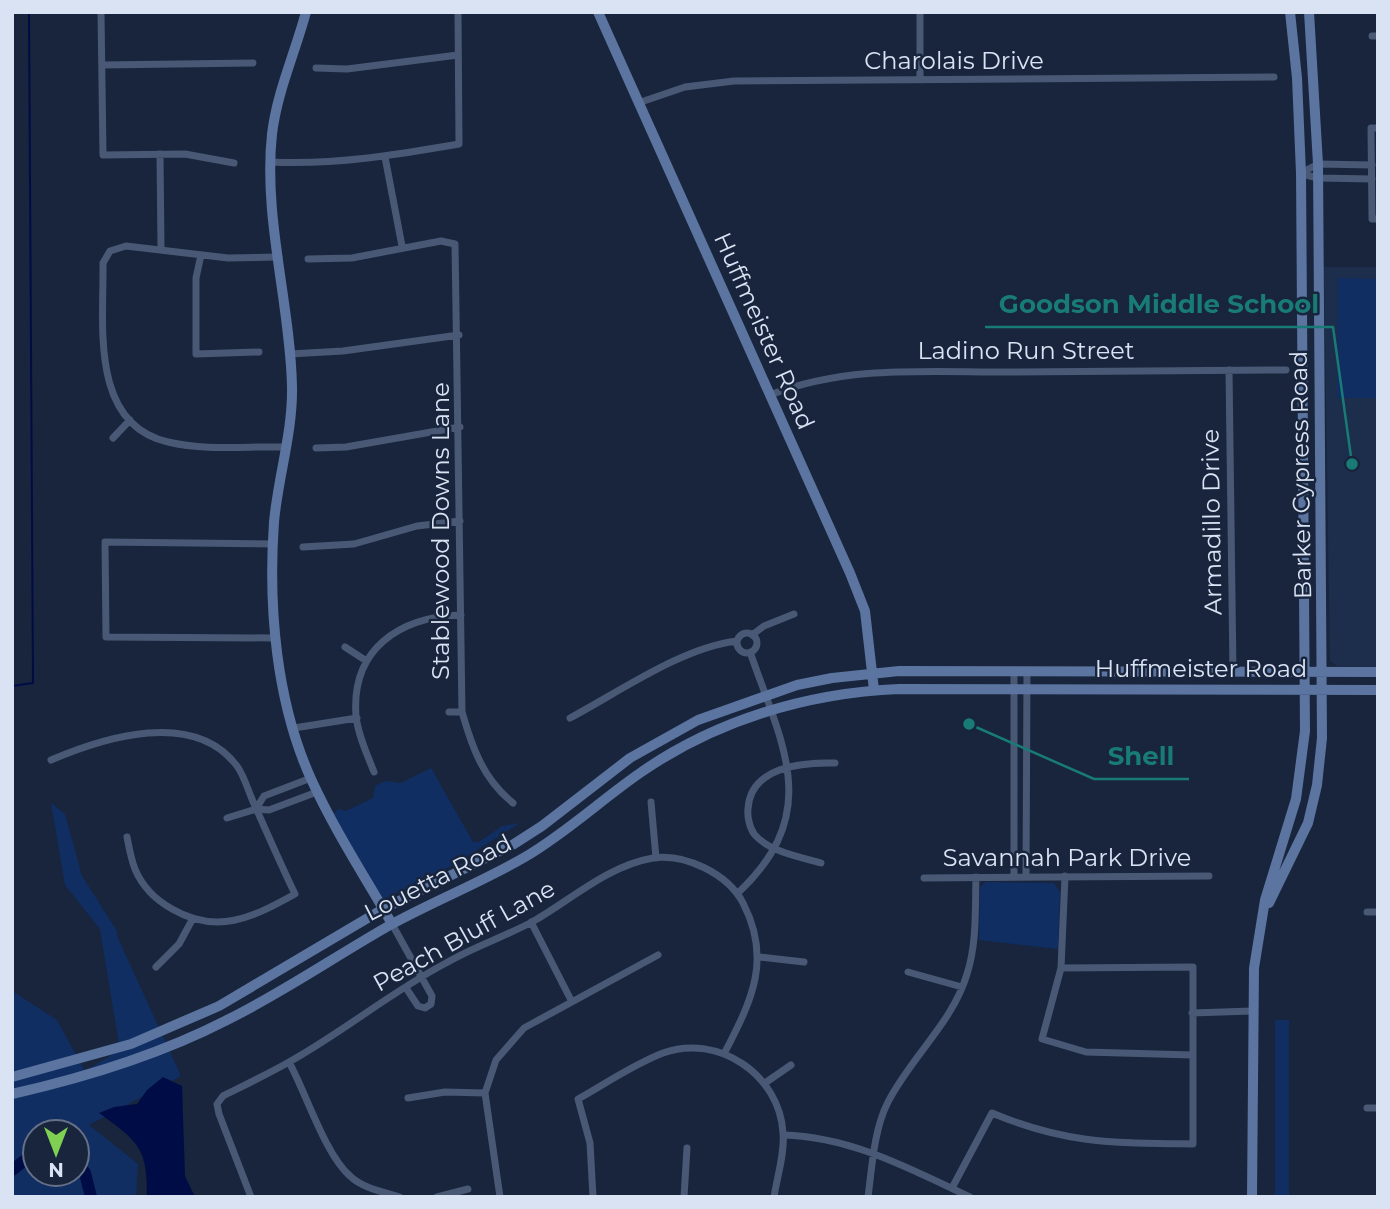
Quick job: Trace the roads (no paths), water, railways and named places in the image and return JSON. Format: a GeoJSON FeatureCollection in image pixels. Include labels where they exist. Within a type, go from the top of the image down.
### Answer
{"type":"FeatureCollection","features":[{"type":"Feature","properties":{"kind":"main road"},"geometry":{"type":"LineString","coordinates":[[306,12],[286,70],[272,133],[270,187],[292,390],[274,544],[276,638],[288,709],[310,778],[335,828],[392,924]]}},
{"type":"Feature","properties":{"kind":"main road","name":"Huffmeister Road"},"geometry":{"type":"LineString","coordinates":[[598,12],[860,596],[868,629],[874,690],[1013,688],[1378,691]]}},
{"type":"Feature","properties":{"kind":"main road","name":"Barker Cypress Road"},"geometry":{"type":"LineString","coordinates":[[1252,1197],[1252,1011],[1259,926],[1297,793],[1304,741],[1301,173],[1297,78],[1290,12]]}},
{"type":"Feature","properties":{"kind":"main road","name":"Barker Cypress Road"},"geometry":{"type":"LineString","coordinates":[[1259,926],[1302,838],[1314,798],[1321,747],[1323,542],[1318,164],[1309,12]]}},
{"type":"Feature","properties":{"kind":"main road"},"geometry":{"type":"LineString","coordinates":[[1303,417],[1321,417]]}},
{"type":"Feature","properties":{"kind":"main road"},"geometry":{"type":"LineString","coordinates":[[1304,543],[1323,542]]}},
{"type":"Feature","properties":{"kind":"main road","name":"Huffmeister Road"},"geometry":{"type":"LineString","coordinates":[[873,673],[1014,670],[1378,672]]}},
{"type":"Feature","properties":{"kind":"main road","name":"Louetta Road"},"geometry":{"type":"LineString","coordinates":[[12,1077],[91,1057],[172,1028],[263,982],[383,909],[514,844],[542,826],[630,758],[698,720],[765,694],[832,678],[873,673]]}},
{"type":"Feature","properties":{"kind":"main road","name":"Louetta Road"},"geometry":{"type":"LineString","coordinates":[[12,1094],[113,1067],[180,1042],[271,997],[392,924],[522,859],[552,841],[640,773],[706,735],[770,710],[835,694],[874,690]]}},
{"type":"Feature","properties":{"kind":"main road"},"geometry":{"type":"LineString","coordinates":[[630,758],[640,773]]}},
{"type":"Feature","properties":{"kind":"main road"},"geometry":{"type":"LineString","coordinates":[[1297,793],[1314,798]]}},
{"type":"Feature","properties":{"kind":"main road"},"geometry":{"type":"LineString","coordinates":[[514,844],[522,859]]}},
{"type":"Feature","properties":{"kind":"street"},"geometry":{"type":"LineString","coordinates":[[101,12],[103,155],[185,154],[234,163]]}},
{"type":"Feature","properties":{"kind":"street"},"geometry":{"type":"LineString","coordinates":[[271,162],[322,164],[459,144],[458,12]]}},
{"type":"Feature","properties":{"kind":"street"},"geometry":{"type":"LineString","coordinates":[[920,12],[920,80]]}},
{"type":"Feature","properties":{"kind":"street"},"geometry":{"type":"LineString","coordinates":[[316,68],[347,69],[458,55]]}},
{"type":"Feature","properties":{"kind":"street"},"geometry":{"type":"LineString","coordinates":[[102,65],[253,63]]}},
{"type":"Feature","properties":{"kind":"street","name":"Charolais Drive"},"geometry":{"type":"LineString","coordinates":[[638,103],[685,87],[716,82],[1274,77]]}},
{"type":"Feature","properties":{"kind":"street"},"geometry":{"type":"LineString","coordinates":[[1375,128],[1372,165],[1375,219]]}},
{"type":"Feature","properties":{"kind":"street"},"geometry":{"type":"LineString","coordinates":[[160,154],[161,248]]}},
{"type":"Feature","properties":{"kind":"street"},"geometry":{"type":"LineString","coordinates":[[308,258],[352,258],[402,246],[384,157]]}},
{"type":"Feature","properties":{"kind":"street"},"geometry":{"type":"LineString","coordinates":[[1301,173],[1318,164],[1372,165]]}},
{"type":"Feature","properties":{"kind":"street"},"geometry":{"type":"LineString","coordinates":[[1301,173],[1318,178],[1372,178]]}},
{"type":"Feature","properties":{"kind":"street","name":"Stablewood Downs Lane"},"geometry":{"type":"LineString","coordinates":[[402,246],[441,241],[456,244],[462,712],[473,750],[483,770],[513,803]]}},
{"type":"Feature","properties":{"kind":"street"},"geometry":{"type":"LineString","coordinates":[[279,257],[228,258],[161,248],[126,246],[110,251],[103,263],[105,372],[123,413],[144,431],[167,442],[286,447]]}},
{"type":"Feature","properties":{"kind":"street"},"geometry":{"type":"LineString","coordinates":[[201,255],[196,278],[196,354],[259,352]]}},
{"type":"Feature","properties":{"kind":"street"},"geometry":{"type":"LineString","coordinates":[[290,354],[343,351],[459,335]]}},
{"type":"Feature","properties":{"kind":"street","name":"Ladino Run Street"},"geometry":{"type":"LineString","coordinates":[[770,395],[799,384],[834,376],[898,370],[1286,370]]}},
{"type":"Feature","properties":{"kind":"street","name":"Armadillo Drive"},"geometry":{"type":"LineString","coordinates":[[1229,370],[1233,673]]}},
{"type":"Feature","properties":{"kind":"street"},"geometry":{"type":"LineString","coordinates":[[113,438],[131,420]]}},
{"type":"Feature","properties":{"kind":"street"},"geometry":{"type":"LineString","coordinates":[[316,448],[359,445],[460,427]]}},
{"type":"Feature","properties":{"kind":"street"},"geometry":{"type":"LineString","coordinates":[[303,547],[354,544],[417,526],[460,521]]}},
{"type":"Feature","properties":{"kind":"street"},"geometry":{"type":"LineString","coordinates":[[274,544],[105,542],[106,637],[276,638]]}},
{"type":"Feature","properties":{"kind":"street"},"geometry":{"type":"LineString","coordinates":[[570,719],[673,663],[719,643],[737,641],[743,634],[752,635],[764,626],[794,614]]}},
{"type":"Feature","properties":{"kind":"street"},"geometry":{"type":"LineString","coordinates":[[374,772],[356,718],[356,691],[365,660],[383,641],[412,622],[461,615]]}},
{"type":"Feature","properties":{"kind":"street"},"geometry":{"type":"LineString","coordinates":[[750,652],[757,644],[752,635]]}},
{"type":"Feature","properties":{"kind":"street"},"geometry":{"type":"LineString","coordinates":[[737,641],[740,650],[750,652]]}},
{"type":"Feature","properties":{"kind":"street"},"geometry":{"type":"LineString","coordinates":[[345,647],[365,660]]}},
{"type":"Feature","properties":{"kind":"street"},"geometry":{"type":"LineString","coordinates":[[725,1052],[746,1012],[759,957],[755,932],[738,893],[761,871],[776,849],[788,809],[790,767],[750,652]]}},
{"type":"Feature","properties":{"kind":"street"},"geometry":{"type":"LineString","coordinates":[[1014,670],[1014,877]]}},
{"type":"Feature","properties":{"kind":"street"},"geometry":{"type":"LineString","coordinates":[[1026,877],[1027,671]]}},
{"type":"Feature","properties":{"kind":"street"},"geometry":{"type":"LineString","coordinates":[[449,712],[462,712]]}},
{"type":"Feature","properties":{"kind":"street"},"geometry":{"type":"LineString","coordinates":[[294,728],[356,718]]}},
{"type":"Feature","properties":{"kind":"street"},"geometry":{"type":"LineString","coordinates":[[51,760],[88,744],[118,737],[158,734],[196,736],[217,748],[237,767],[295,894],[265,911],[238,921],[192,920],[165,905],[147,889],[135,869],[127,837]]}},
{"type":"Feature","properties":{"kind":"street"},"geometry":{"type":"LineString","coordinates":[[821,863],[776,849],[755,835],[747,818],[748,799],[758,783],[775,771],[809,762],[835,763]]}},
{"type":"Feature","properties":{"kind":"street"},"geometry":{"type":"LineString","coordinates":[[256,809],[264,796],[310,778]]}},
{"type":"Feature","properties":{"kind":"street"},"geometry":{"type":"LineString","coordinates":[[1015,780],[1026,780]]}},
{"type":"Feature","properties":{"kind":"street"},"geometry":{"type":"LineString","coordinates":[[227,818],[256,809],[270,810],[317,792]]}},
{"type":"Feature","properties":{"kind":"street"},"geometry":{"type":"LineString","coordinates":[[651,803],[656,858]]}},
{"type":"Feature","properties":{"kind":"street","name":"Peach Bluff Lane"},"geometry":{"type":"LineString","coordinates":[[251,1197],[219,1114],[217,1104],[223,1096],[289,1062],[446,962],[531,922],[623,866],[656,858],[687,860],[717,875],[738,893]]}},
{"type":"Feature","properties":{"kind":"street"},"geometry":{"type":"LineString","coordinates":[[1065,876],[1061,968],[1042,1039],[1086,1052],[1192,1055]]}},
{"type":"Feature","properties":{"kind":"street","name":"Savannah Park Drive"},"geometry":{"type":"LineString","coordinates":[[925,878],[1209,876]]}},
{"type":"Feature","properties":{"kind":"street"},"geometry":{"type":"LineString","coordinates":[[868,1197],[874,1154],[886,1105],[915,1057],[956,1002],[962,987],[974,946],[976,877]]}},
{"type":"Feature","properties":{"kind":"street"},"geometry":{"type":"LineString","coordinates":[[1367,912],[1378,912]]}},
{"type":"Feature","properties":{"kind":"street"},"geometry":{"type":"LineString","coordinates":[[156,967],[178,944],[192,920]]}},
{"type":"Feature","properties":{"kind":"street"},"geometry":{"type":"LineString","coordinates":[[531,922],[572,1002]]}},
{"type":"Feature","properties":{"kind":"street"},"geometry":{"type":"LineString","coordinates":[[392,924],[423,977],[432,996],[431,1004],[425,1008],[418,1006],[406,988]]}},
{"type":"Feature","properties":{"kind":"street"},"geometry":{"type":"LineString","coordinates":[[500,1197],[485,1093],[496,1060],[524,1028],[658,955]]}},
{"type":"Feature","properties":{"kind":"street"},"geometry":{"type":"LineString","coordinates":[[759,957],[804,962]]}},
{"type":"Feature","properties":{"kind":"street"},"geometry":{"type":"LineString","coordinates":[[952,1188],[992,1113],[1025,1127],[1068,1139],[1111,1143],[1193,1144],[1193,967],[1061,968]]}},
{"type":"Feature","properties":{"kind":"street"},"geometry":{"type":"LineString","coordinates":[[908,972],[962,987]]}},
{"type":"Feature","properties":{"kind":"street"},"geometry":{"type":"LineString","coordinates":[[1192,1013],[1252,1011]]}},
{"type":"Feature","properties":{"kind":"street"},"geometry":{"type":"LineString","coordinates":[[593,1197],[590,1143],[578,1099],[665,1053],[692,1049],[725,1052],[765,1083],[777,1107],[784,1135],[774,1197]]}},
{"type":"Feature","properties":{"kind":"street"},"geometry":{"type":"LineString","coordinates":[[289,1062],[327,1145],[350,1177],[376,1190],[400,1197]]}},
{"type":"Feature","properties":{"kind":"street"},"geometry":{"type":"LineString","coordinates":[[765,1083],[791,1065]]}},
{"type":"Feature","properties":{"kind":"street"},"geometry":{"type":"LineString","coordinates":[[408,1098],[445,1092],[485,1093]]}},
{"type":"Feature","properties":{"kind":"street"},"geometry":{"type":"LineString","coordinates":[[1367,1108],[1378,1108]]}},
{"type":"Feature","properties":{"kind":"street"},"geometry":{"type":"LineString","coordinates":[[784,1135],[814,1136],[874,1154],[971,1197]]}},
{"type":"Feature","properties":{"kind":"street"},"geometry":{"type":"LineString","coordinates":[[684,1197],[687,1148]]}},
{"type":"Feature","properties":{"kind":"street"},"geometry":{"type":"LineString","coordinates":[[437,1197],[468,1189]]}},
{"type":"Feature","properties":{"kind":"waterway"},"geometry":{"type":"LineString","coordinates":[[12,686],[33,683],[29,12]]}},
{"type":"Feature","properties":{"kind":"waterway"},"geometry":{"type":"LineString","coordinates":[[12,1170],[21,1163]]}},
{"type":"Feature","properties":{"kind":"waterway"},"geometry":{"type":"LineString","coordinates":[[89,1188],[91,1197]]}},
{"type":"Feature","properties":{"kind":"place","name":"Goodson Middle School"},"geometry":{"type":"Point","coordinates":[1352,464]}},
{"type":"Feature","properties":{"kind":"place","name":"Shell"},"geometry":{"type":"Point","coordinates":[969,724]}}]}
